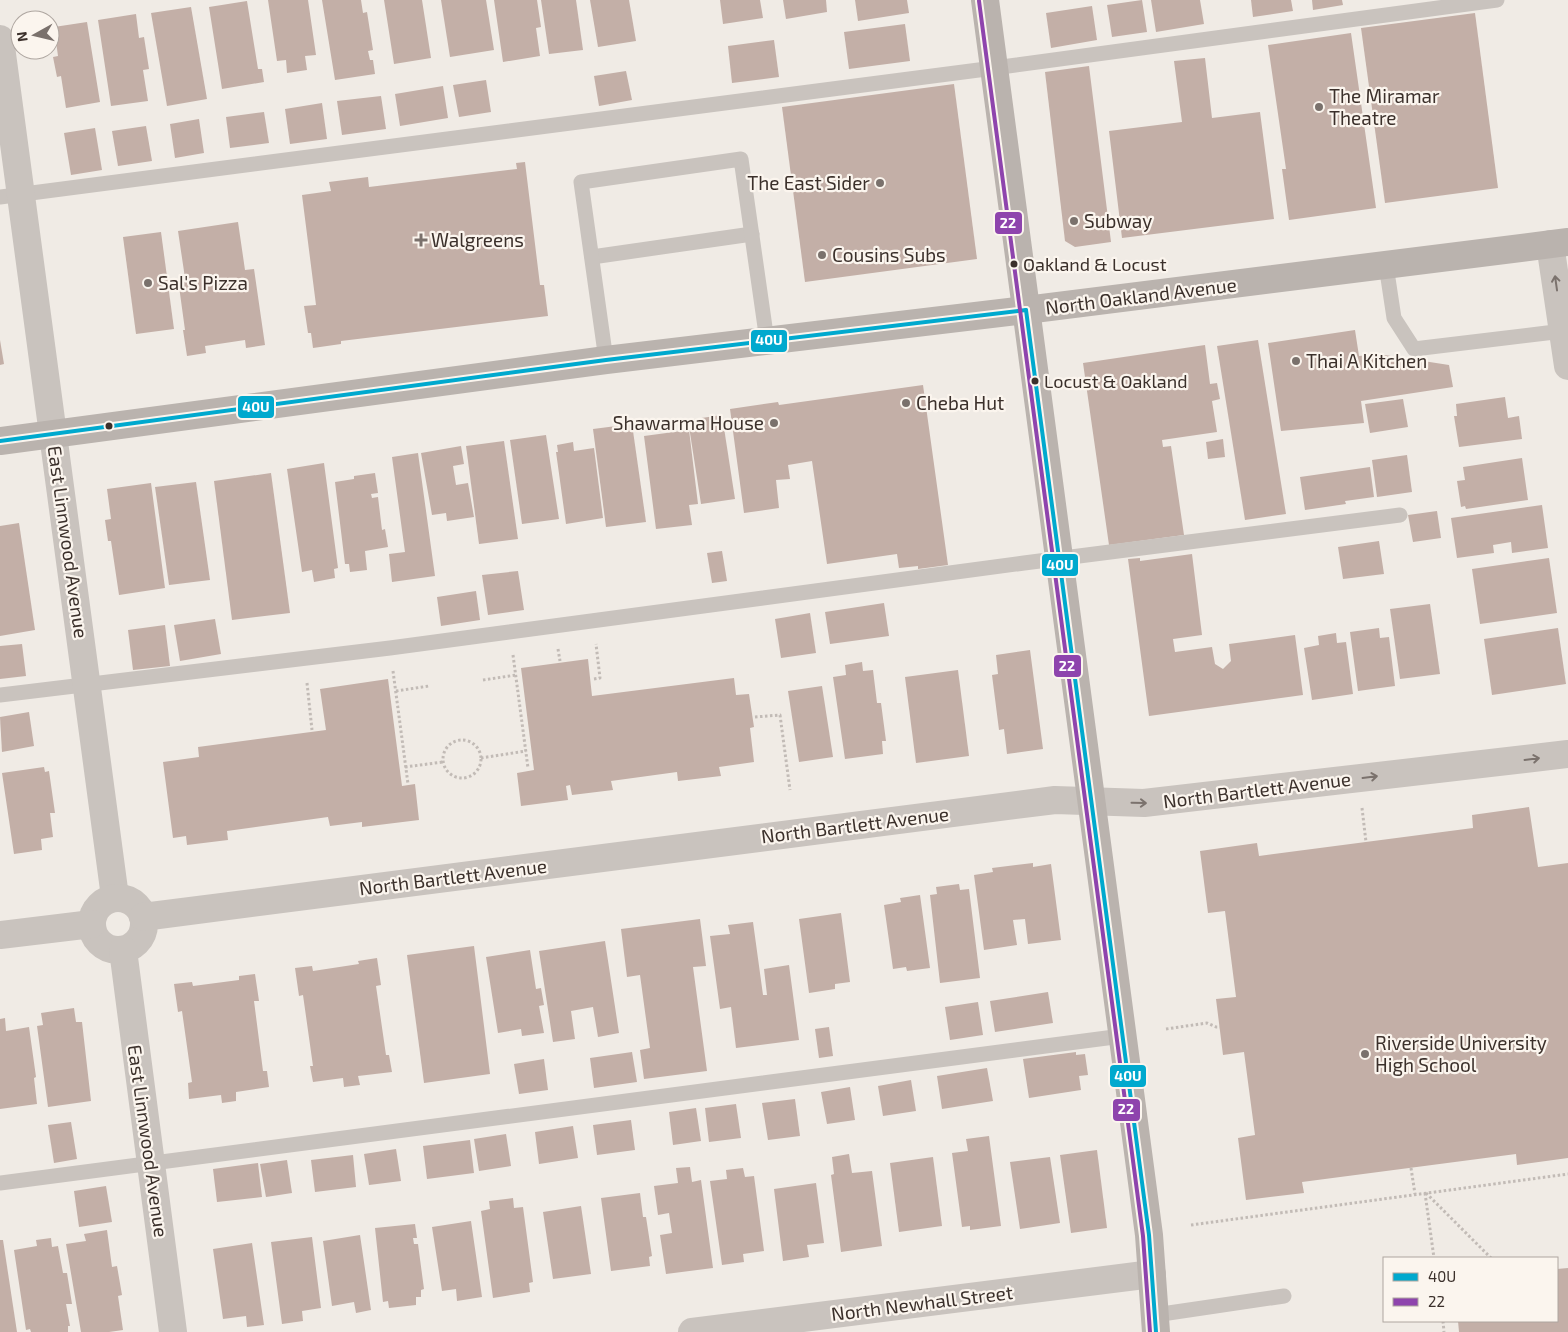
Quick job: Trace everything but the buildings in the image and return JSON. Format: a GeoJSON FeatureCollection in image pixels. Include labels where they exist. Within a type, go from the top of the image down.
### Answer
{"type":"FeatureCollection","features":[{"type":"Feature","properties":{"kind":"main road"},"geometry":{"type":"LineString","coordinates":[[985,0],[1149,1235],[1156,1324]]}},
{"type":"Feature","properties":{"kind":"main road","name":"North Oakland Avenue"},"geometry":{"type":"LineString","coordinates":[[0,441],[606,360],[1026,310],[1559,243]]}},
{"type":"Feature","properties":{"kind":"street","name":"East Linnwood Avenue"},"geometry":{"type":"LineString","coordinates":[[0,39],[11,195],[53,434],[115,897]]}},
{"type":"Feature","properties":{"kind":"street"},"geometry":{"type":"LineString","coordinates":[[1559,243],[1563,331],[1568,366]]}},
{"type":"Feature","properties":{"kind":"street","name":"North Bartlett Avenue"},"geometry":{"type":"LineString","coordinates":[[143,917],[1055,800],[1144,803],[1568,754]]}},
{"type":"Feature","properties":{"kind":"street"},"geometry":{"type":"LineString","coordinates":[[121,897],[133,902],[143,917],[144,926],[142,934],[131,947],[122,950],[108,948],[95,938],[92,924],[93,914],[96,908],[107,899],[121,897]]}},
{"type":"Feature","properties":{"kind":"street"},"geometry":{"type":"LineString","coordinates":[[0,935],[92,924]]}},
{"type":"Feature","properties":{"kind":"street","name":"East Linnwood Avenue"},"geometry":{"type":"LineString","coordinates":[[122,950],[173,1332]]}},
{"type":"Feature","properties":{"kind":"street","name":"North Newhall Street"},"geometry":{"type":"LineString","coordinates":[[692,1332],[1152,1274]]}},
{"type":"Feature","properties":{"kind":"lane"},"geometry":{"type":"LineString","coordinates":[[11,195],[994,68],[1497,0]]}},
{"type":"Feature","properties":{"kind":"lane"},"geometry":{"type":"LineString","coordinates":[[606,360],[581,182],[741,159],[767,341]]}},
{"type":"Feature","properties":{"kind":"lane"},"geometry":{"type":"LineString","coordinates":[[592,257],[752,234]]}},
{"type":"Feature","properties":{"kind":"lane"},"geometry":{"type":"LineString","coordinates":[[1386,265],[1394,318],[1414,349],[1563,331]]}},
{"type":"Feature","properties":{"kind":"lane"},"geometry":{"type":"LineString","coordinates":[[0,695],[390,648],[1400,515]]}},
{"type":"Feature","properties":{"kind":"lane"},"geometry":{"type":"LineString","coordinates":[[0,1183],[1122,1036]]}},
{"type":"Feature","properties":{"kind":"lane"},"geometry":{"type":"LineString","coordinates":[[1156,1324],[1284,1296]]}},
{"type":"Feature","properties":{"kind":"path"},"geometry":{"type":"LineString","coordinates":[[510,632],[528,768]]}},
{"type":"Feature","properties":{"kind":"path"},"geometry":{"type":"LineString","coordinates":[[390,648],[408,784]]}},
{"type":"Feature","properties":{"kind":"path"},"geometry":{"type":"LineString","coordinates":[[483,680],[516,675]]}},
{"type":"Feature","properties":{"kind":"path"},"geometry":{"type":"LineString","coordinates":[[396,691],[429,686]]}},
{"type":"Feature","properties":{"kind":"path"},"geometry":{"type":"LineString","coordinates":[[755,718],[780,715],[790,790]]}},
{"type":"Feature","properties":{"kind":"path"},"geometry":{"type":"LineString","coordinates":[[460,740],[466,740],[477,746],[480,752],[481,764],[478,770],[467,778],[455,777],[445,768],[443,762],[445,750],[449,745],[460,740]]}},
{"type":"Feature","properties":{"kind":"path"},"geometry":{"type":"LineString","coordinates":[[481,758],[526,751]]}},
{"type":"Feature","properties":{"kind":"path"},"geometry":{"type":"LineString","coordinates":[[405,767],[443,762]]}},
{"type":"Feature","properties":{"kind":"path"},"geometry":{"type":"LineString","coordinates":[[1362,806],[1366,842]]}},
{"type":"Feature","properties":{"kind":"path"},"geometry":{"type":"LineString","coordinates":[[1166,1029],[1207,1023],[1220,1027]]}},
{"type":"Feature","properties":{"kind":"path"},"geometry":{"type":"LineString","coordinates":[[1411,1168],[1415,1194]]}},
{"type":"Feature","properties":{"kind":"path"},"geometry":{"type":"LineString","coordinates":[[1191,1225],[1568,1174]]}},
{"type":"Feature","properties":{"kind":"path"},"geometry":{"type":"LineString","coordinates":[[1425,1192],[1434,1257]]}},
{"type":"Feature","properties":{"kind":"path"},"geometry":{"type":"LineString","coordinates":[[1425,1192],[1490,1257]]}},
{"type":"Feature","properties":{"kind":"transit line","name":"22"},"geometry":{"type":"LineString","coordinates":[[979,1],[1143,1236],[1150,1332]]}},
{"type":"Feature","properties":{"kind":"transit line","name":"40U"},"geometry":{"type":"LineString","coordinates":[[1026,310],[1149,1235],[1156,1332]]}},
{"type":"Feature","properties":{"kind":"transit line","name":"40U"},"geometry":{"type":"LineString","coordinates":[[0,441],[606,360],[1026,310]]}},
{"type":"Feature","properties":{"kind":"place","name":"The Miramar Theatre"},"geometry":{"type":"Point","coordinates":[1319,107]}},
{"type":"Feature","properties":{"kind":"place","name":"The East Sider"},"geometry":{"type":"Point","coordinates":[880,183]}},
{"type":"Feature","properties":{"kind":"place","name":"Subway"},"geometry":{"type":"Point","coordinates":[1074,221]}},
{"type":"Feature","properties":{"kind":"place","name":"Walgreens"},"geometry":{"type":"Point","coordinates":[421,240]}},
{"type":"Feature","properties":{"kind":"place","name":"Cousins Subs"},"geometry":{"type":"Point","coordinates":[822,255]}},
{"type":"Feature","properties":{"kind":"place","name":"Oakland & Locust"},"geometry":{"type":"Point","coordinates":[1014,264]}},
{"type":"Feature","properties":{"kind":"place","name":"Sal's Pizza"},"geometry":{"type":"Point","coordinates":[148,283]}},
{"type":"Feature","properties":{"kind":"place","name":"Thai A Kitchen"},"geometry":{"type":"Point","coordinates":[1296,361]}},
{"type":"Feature","properties":{"kind":"place","name":"Locust & Oakland"},"geometry":{"type":"Point","coordinates":[1035,381]}},
{"type":"Feature","properties":{"kind":"place","name":"Cheba Hut"},"geometry":{"type":"Point","coordinates":[906,403]}},
{"type":"Feature","properties":{"kind":"place","name":"Shawarma House"},"geometry":{"type":"Point","coordinates":[774,423]}},
{"type":"Feature","properties":{"kind":"place","name":"Riverside University High School"},"geometry":{"type":"Point","coordinates":[1365,1054]}}]}
